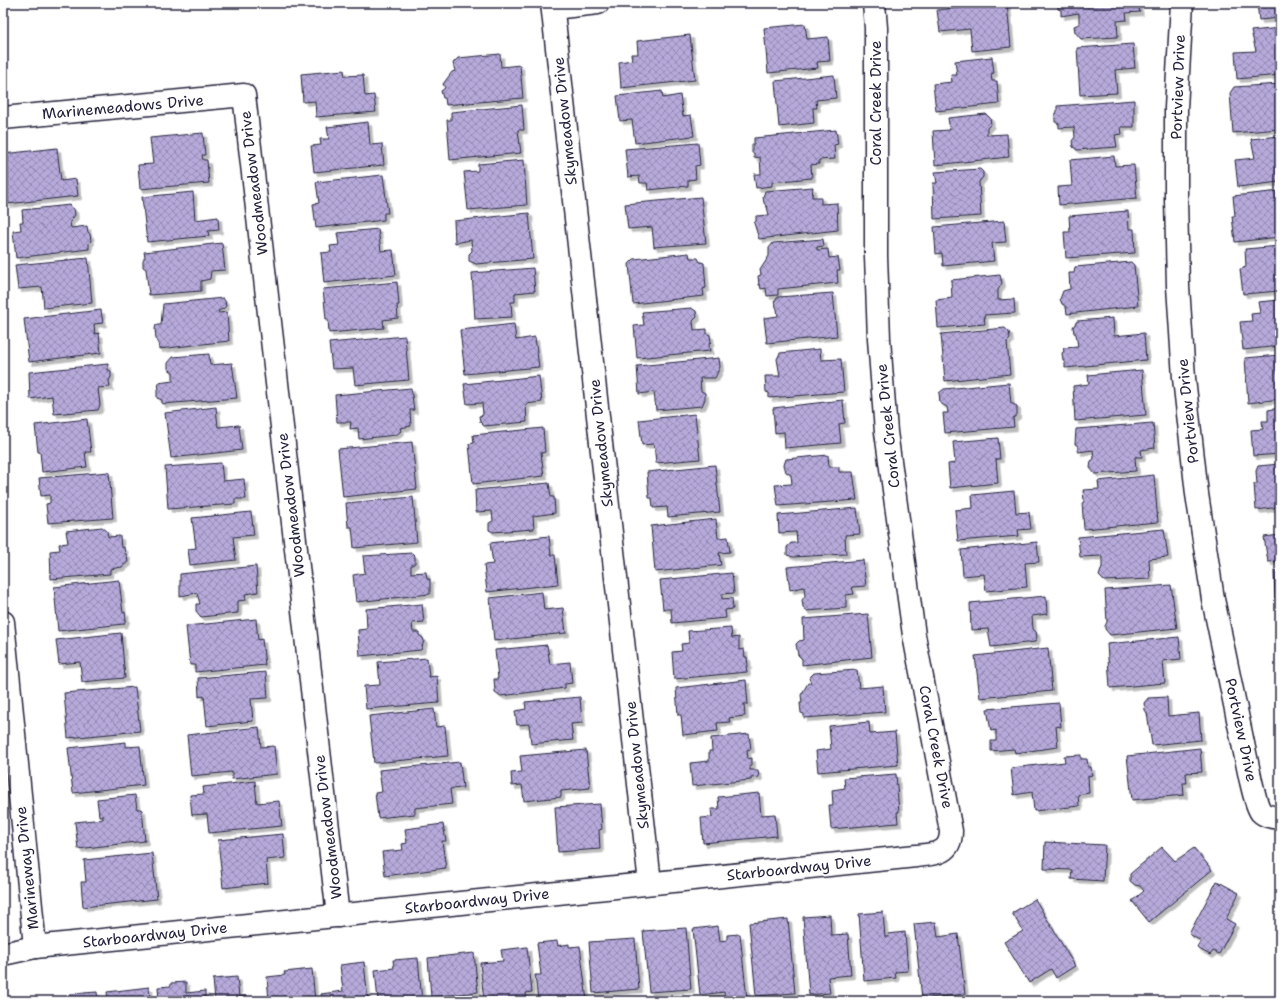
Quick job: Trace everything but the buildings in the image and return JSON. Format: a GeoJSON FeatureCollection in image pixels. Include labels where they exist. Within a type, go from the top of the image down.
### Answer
{"type":"FeatureCollection","features":[{"type":"Feature","properties":{"kind":"street"},"geometry":{"type":"LineString","coordinates":[[553,5],[598,3]]}},
{"type":"Feature","properties":{"kind":"street","name":"Coral Creek Drive"},"geometry":{"type":"LineString","coordinates":[[874,3],[876,28],[876,256],[879,339],[886,432],[914,635],[950,819],[951,839],[949,845]]}},
{"type":"Feature","properties":{"kind":"street","name":"Portview Drive"},"geometry":{"type":"LineString","coordinates":[[1182,3],[1176,108],[1176,184],[1178,286],[1184,378],[1197,494],[1213,599],[1250,777],[1256,798],[1271,815]]}},
{"type":"Feature","properties":{"kind":"street","name":"Skymeadow Drive"},"geometry":{"type":"LineString","coordinates":[[553,5],[650,883]]}},
{"type":"Feature","properties":{"kind":"street","name":"Marinemeadows Drive"},"geometry":{"type":"LineString","coordinates":[[3,118],[244,95]]}},
{"type":"Feature","properties":{"kind":"street","name":"Woodmeadow Drive"},"geometry":{"type":"LineString","coordinates":[[244,95],[338,916]]}},
{"type":"Feature","properties":{"kind":"street","name":"Marineway Drive"},"geometry":{"type":"LineString","coordinates":[[3,622],[35,947]]}},
{"type":"Feature","properties":{"kind":"street","name":"Starboardway Drive"},"geometry":{"type":"LineString","coordinates":[[3,954],[35,947],[936,854],[949,845]]}}]}
